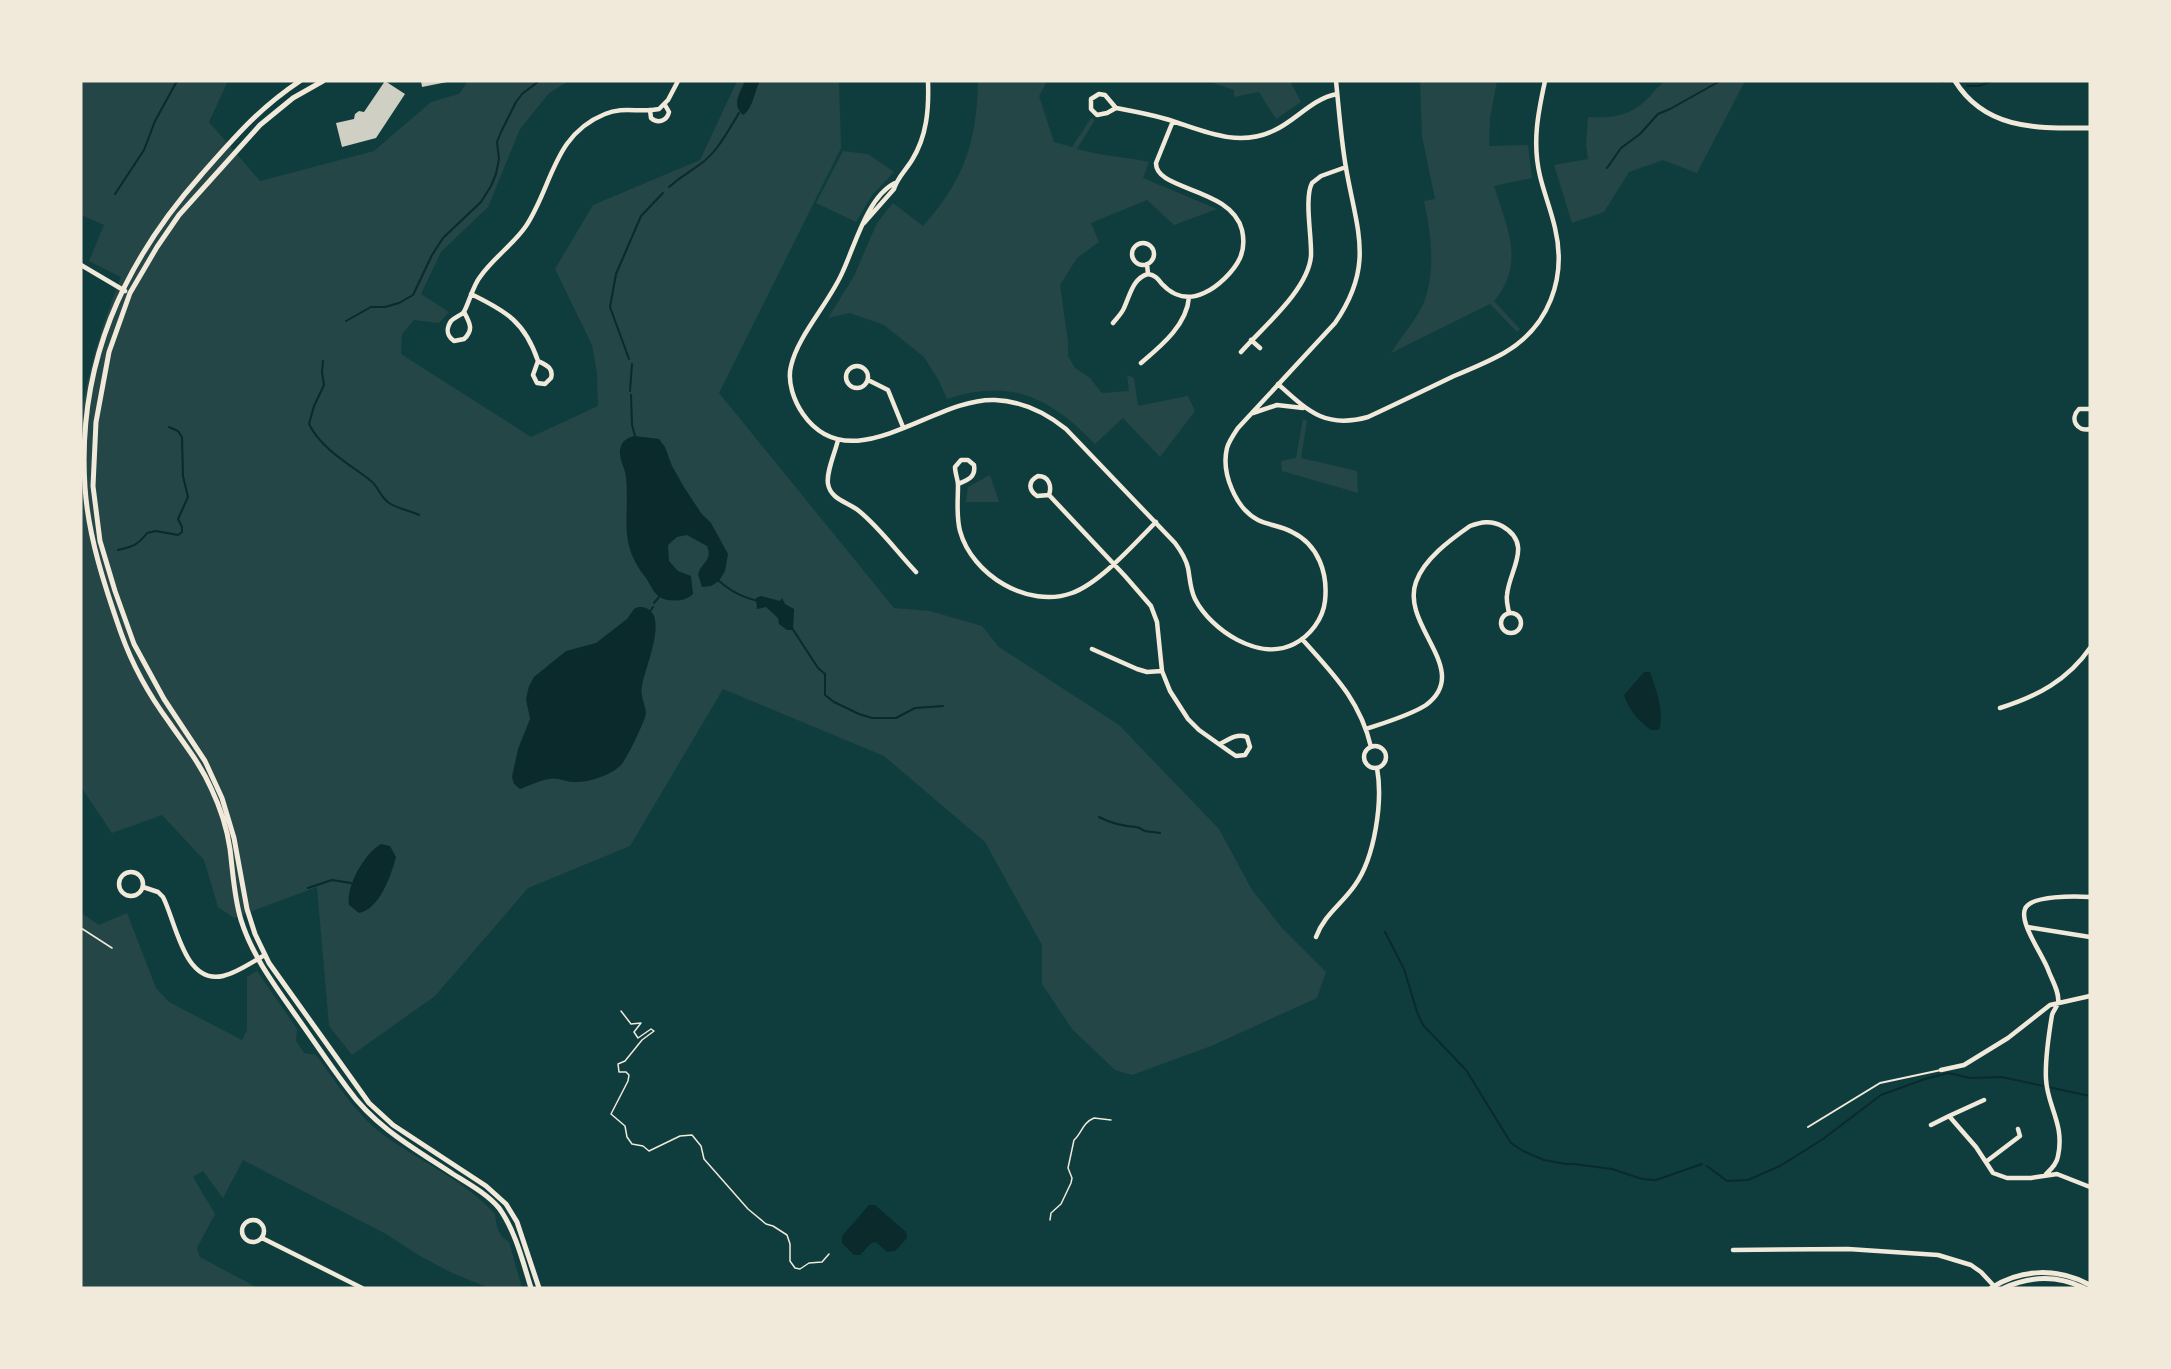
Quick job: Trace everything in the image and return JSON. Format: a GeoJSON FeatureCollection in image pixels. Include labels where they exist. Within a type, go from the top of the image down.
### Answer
{"type":"FeatureCollection","features":[{"type":"Feature","properties":{"kind":"street"},"geometry":{"type":"LineString","coordinates":[[300,81],[253,117],[183,195],[147,243],[122,289],[108,323],[89,396],[84,464],[90,524],[127,648],[163,714],[200,764],[217,800],[228,839],[238,911],[258,959],[326,1060],[363,1108],[388,1132],[481,1192],[500,1209],[510,1229],[531,1288]]}},
{"type":"Feature","properties":{"kind":"street"},"geometry":{"type":"LineString","coordinates":[[322,81],[293,98],[260,124],[179,215],[151,256],[130,293],[109,352],[96,423],[93,486],[100,542],[134,644],[164,699],[205,761],[222,798],[234,838],[247,909],[265,955],[369,1103],[393,1125],[486,1186],[506,1204],[517,1222],[539,1288]]}},
{"type":"Feature","properties":{"kind":"street"},"geometry":{"type":"LineString","coordinates":[[464,312],[471,325],[470,331],[464,339],[454,341],[447,327],[451,321],[464,312],[478,279],[527,224],[559,153],[574,134],[590,121],[613,111],[658,109],[664,105],[678,81]]}},
{"type":"Feature","properties":{"kind":"street"},"geometry":{"type":"LineString","coordinates":[[928,81],[928,114],[921,141],[913,159],[895,183],[894,189],[864,223],[842,274],[796,352],[790,368],[791,388],[797,405],[806,419],[819,430],[838,440],[855,441],[872,440],[964,403],[995,400],[1027,407],[1048,415],[1066,429],[1156,522],[1182,554],[1195,598],[1204,612],[1240,642],[1267,650],[1292,645],[1302,639],[1318,620],[1324,606],[1326,588],[1324,570],[1317,555],[1307,542],[1293,532],[1257,519],[1243,508],[1232,488],[1226,468],[1227,448],[1238,428],[1250,414],[1335,323],[1348,304],[1357,282],[1361,258],[1359,233],[1346,167],[1336,81]]}},
{"type":"Feature","properties":{"kind":"street"},"geometry":{"type":"LineString","coordinates":[[1278,384],[1306,409],[1318,416],[1343,422],[1368,417],[1504,353],[1530,333],[1554,295],[1559,274],[1558,242],[1537,161],[1537,119],[1545,81]]}},
{"type":"Feature","properties":{"kind":"street"},"geometry":{"type":"LineString","coordinates":[[1955,81],[1962,93],[1985,112],[2016,125],[2033,128],[2090,128]]}},
{"type":"Feature","properties":{"kind":"street"},"geometry":{"type":"LineString","coordinates":[[1116,108],[1097,115],[1091,109],[1090,99],[1105,94],[1116,108],[1173,121],[1215,136],[1236,139],[1254,138],[1275,130],[1324,97],[1337,94]]}},
{"type":"Feature","properties":{"kind":"street"},"geometry":{"type":"LineString","coordinates":[[650,110],[650,115],[654,120],[662,121],[666,119],[669,112],[664,105]]}},
{"type":"Feature","properties":{"kind":"street"},"geometry":{"type":"LineString","coordinates":[[1113,323],[1124,310],[1133,287],[1141,276],[1155,275],[1171,291],[1189,297],[1214,288],[1235,266],[1242,253],[1243,236],[1237,219],[1226,206],[1164,178],[1156,171],[1156,164],[1173,121]]}},
{"type":"Feature","properties":{"kind":"street"},"geometry":{"type":"LineString","coordinates":[[1241,351],[1298,290],[1307,273],[1311,256],[1309,193],[1312,183],[1321,176],[1346,167]]}},
{"type":"Feature","properties":{"kind":"street"},"geometry":{"type":"LineString","coordinates":[[1142,243],[1150,245],[1154,251],[1153,259],[1147,264],[1139,264],[1132,255],[1135,247],[1142,243]]}},
{"type":"Feature","properties":{"kind":"street"},"geometry":{"type":"LineString","coordinates":[[1147,264],[1148,274]]}},
{"type":"Feature","properties":{"kind":"street"},"geometry":{"type":"LineString","coordinates":[[81,266],[130,293]]}},
{"type":"Feature","properties":{"kind":"street"},"geometry":{"type":"LineString","coordinates":[[471,294],[495,305],[514,319],[528,335],[538,361],[552,371],[551,378],[545,384],[537,382],[533,375],[538,361]]}},
{"type":"Feature","properties":{"kind":"street"},"geometry":{"type":"LineString","coordinates":[[1141,363],[1172,334],[1188,306],[1189,297]]}},
{"type":"Feature","properties":{"kind":"street"},"geometry":{"type":"LineString","coordinates":[[1251,340],[1260,348]]}},
{"type":"Feature","properties":{"kind":"street"},"geometry":{"type":"LineString","coordinates":[[859,366],[867,371],[868,380],[862,386],[853,387],[847,380],[847,376],[851,368],[859,366]]}},
{"type":"Feature","properties":{"kind":"street"},"geometry":{"type":"LineString","coordinates":[[868,380],[888,390],[903,427]]}},
{"type":"Feature","properties":{"kind":"street"},"geometry":{"type":"LineString","coordinates":[[2090,401],[2089,409],[2079,409],[2074,416],[2074,421],[2079,428],[2090,429]]}},
{"type":"Feature","properties":{"kind":"street"},"geometry":{"type":"LineString","coordinates":[[1250,414],[1277,405],[1306,409]]}},
{"type":"Feature","properties":{"kind":"street"},"geometry":{"type":"LineString","coordinates":[[838,440],[828,472],[828,487],[833,495],[861,512],[916,572]]}},
{"type":"Feature","properties":{"kind":"street"},"geometry":{"type":"LineString","coordinates":[[958,483],[969,479],[974,473],[974,465],[968,460],[961,460],[955,465],[955,476],[958,483],[957,511],[960,530],[976,562],[1009,588],[1033,596],[1056,597],[1073,593],[1091,584],[1156,522]]}},
{"type":"Feature","properties":{"kind":"street"},"geometry":{"type":"LineString","coordinates":[[1038,476],[1045,477],[1050,485],[1048,495],[1034,494],[1030,488],[1031,481],[1038,476]]}},
{"type":"Feature","properties":{"kind":"street"},"geometry":{"type":"LineString","coordinates":[[1048,495],[1145,597],[1155,614],[1162,671],[1170,691],[1188,719],[1199,730],[1236,756],[1249,751],[1250,747],[1247,737],[1242,735],[1220,744]]}},
{"type":"Feature","properties":{"kind":"street"},"geometry":{"type":"LineString","coordinates":[[1366,729],[1421,708],[1433,699],[1438,691],[1442,679],[1441,665],[1415,612],[1413,590],[1428,562],[1470,526],[1478,522],[1494,523],[1506,529],[1516,542],[1518,557],[1507,596],[1509,613]]}},
{"type":"Feature","properties":{"kind":"street"},"geometry":{"type":"LineString","coordinates":[[1509,613],[1520,617],[1520,628],[1516,632],[1510,633],[1502,627],[1501,621],[1509,613]]}},
{"type":"Feature","properties":{"kind":"street"},"geometry":{"type":"LineString","coordinates":[[1302,639],[1346,688],[1366,729],[1371,747]]}},
{"type":"Feature","properties":{"kind":"street"},"geometry":{"type":"LineString","coordinates":[[2000,708],[2039,694],[2056,683],[2072,670],[2090,648]]}},
{"type":"Feature","properties":{"kind":"street"},"geometry":{"type":"LineString","coordinates":[[1092,649],[1137,669],[1147,672],[1162,671]]}},
{"type":"Feature","properties":{"kind":"street"},"geometry":{"type":"LineString","coordinates":[[1377,746],[1385,754],[1385,760],[1377,768],[1371,767],[1364,760],[1367,750],[1377,746]]}},
{"type":"Feature","properties":{"kind":"street"},"geometry":{"type":"LineString","coordinates":[[1316,937],[1325,919],[1350,892],[1363,872],[1374,837],[1379,804],[1377,768]]}},
{"type":"Feature","properties":{"kind":"street"},"geometry":{"type":"LineString","coordinates":[[126,873],[138,874],[142,880],[142,887],[139,893],[133,896],[126,895],[121,891],[120,878],[126,873]]}},
{"type":"Feature","properties":{"kind":"street"},"geometry":{"type":"LineString","coordinates":[[142,887],[158,892],[163,897],[186,957],[198,972],[222,977],[265,955]]}},
{"type":"Feature","properties":{"kind":"street"},"geometry":{"type":"LineString","coordinates":[[2046,1174],[2053,1168],[2058,1158],[2060,1138],[2046,1083],[2053,1013],[2058,1002],[2057,992],[2046,964],[2023,919],[2024,909],[2028,903],[2042,899],[2090,897]]}},
{"type":"Feature","properties":{"kind":"street"},"geometry":{"type":"LineString","coordinates":[[2027,927],[2090,937]]}},
{"type":"Feature","properties":{"kind":"street"},"geometry":{"type":"LineString","coordinates":[[1941,1070],[1964,1065],[2008,1038],[2050,1005],[2090,996]]}},
{"type":"Feature","properties":{"kind":"street"},"geometry":{"type":"LineString","coordinates":[[1931,1125],[1984,1100]]}},
{"type":"Feature","properties":{"kind":"street"},"geometry":{"type":"LineString","coordinates":[[1948,1116],[1987,1161],[1993,1173],[2007,1178],[2031,1178],[2057,1174],[2090,1186]]}},
{"type":"Feature","properties":{"kind":"street"},"geometry":{"type":"LineString","coordinates":[[1987,1161],[2019,1136],[2018,1129]]}},
{"type":"Feature","properties":{"kind":"street"},"geometry":{"type":"LineString","coordinates":[[249,1221],[258,1222],[263,1229],[262,1238],[249,1242],[243,1236],[243,1227],[249,1221]]}},
{"type":"Feature","properties":{"kind":"street"},"geometry":{"type":"LineString","coordinates":[[262,1238],[362,1288]]}},
{"type":"Feature","properties":{"kind":"street"},"geometry":{"type":"LineString","coordinates":[[1733,1250],[1848,1249],[1938,1255],[1971,1265],[1981,1272],[1993,1287],[2017,1275],[2034,1272],[2067,1275],[2090,1286]]}},
{"type":"Feature","properties":{"kind":"street"},"geometry":{"type":"LineString","coordinates":[[2004,1288],[2021,1281],[2038,1278],[2069,1282],[2084,1288]]}},
{"type":"Feature","properties":{"kind":"lane"},"geometry":{"type":"LineString","coordinates":[[1808,1127],[1880,1083],[1941,1070]]}},
{"type":"Feature","properties":{"kind":"path"},"geometry":{"type":"LineString","coordinates":[[81,928],[112,948]]}},
{"type":"Feature","properties":{"kind":"path"},"geometry":{"type":"LineString","coordinates":[[621,1011],[630,1024],[641,1023],[634,1032],[638,1038],[651,1029],[654,1031],[642,1040],[625,1061],[618,1064],[619,1072],[626,1072],[629,1075],[611,1114],[625,1126],[627,1138],[632,1144],[643,1146],[649,1151],[680,1136],[687,1134],[694,1136],[701,1146],[704,1159],[748,1209],[766,1224],[787,1235],[790,1244],[790,1261],[795,1268],[800,1269],[809,1263],[822,1262],[829,1254]]}},
{"type":"Feature","properties":{"kind":"path"},"geometry":{"type":"LineString","coordinates":[[1050,1220],[1051,1213],[1061,1204],[1071,1183],[1072,1178],[1068,1168],[1074,1140],[1080,1135],[1082,1126],[1094,1118],[1111,1120]]}},
{"type":"Feature","properties":{"kind":"shaded area"},"geometry":{"type":"Polygon","coordinates":[[[81,81],[228,81],[209,122],[260,181],[374,151],[431,102],[459,94],[468,81],[569,81],[549,93],[520,129],[488,207],[441,252],[421,294],[449,312],[439,323],[414,320],[402,334],[401,354],[531,437],[598,406],[597,373],[592,345],[555,269],[593,205],[700,160],[737,81],[839,81],[841,148],[719,393],[894,608],[930,611],[982,626],[999,647],[1119,725],[1219,829],[1252,890],[1282,928],[1326,972],[1317,998],[1211,1046],[1132,1075],[1115,1070],[1072,1029],[1042,984],[1042,945],[985,842],[884,756],[723,689],[630,846],[528,888],[435,996],[352,1055],[329,1026],[317,887],[234,918],[218,907],[204,860],[162,815],[112,833],[81,787],[82,407],[98,341],[121,277],[89,261],[104,225],[81,215],[81,81]]]}},
{"type":"Feature","properties":{"kind":"shaded area"},"geometry":{"type":"Polygon","coordinates":[[[745,81],[760,81],[751,105],[743,115],[737,103],[745,81]]]}},
{"type":"Feature","properties":{"kind":"shaded area"},"geometry":{"type":"Polygon","coordinates":[[[978,81],[1047,81],[1039,96],[1054,142],[1072,147],[1091,118],[1095,120],[1077,149],[1149,162],[1143,178],[1217,209],[1174,225],[1147,200],[1091,223],[1099,242],[1077,258],[1060,285],[1068,356],[1075,368],[1089,377],[1102,393],[1129,391],[1127,375],[1134,378],[1138,406],[1188,396],[1195,411],[1160,457],[1123,418],[1095,444],[1062,414],[1028,396],[991,391],[947,399],[924,357],[884,325],[850,313],[828,318],[854,276],[877,223],[893,203],[923,226],[949,193],[966,159],[971,141],[975,123],[978,81]]]}},
{"type":"Feature","properties":{"kind":"shaded area"},"geometry":{"type":"Polygon","coordinates":[[[1208,81],[1290,81],[1301,102],[1276,119],[1259,92],[1234,97],[1234,90],[1208,81]]]}},
{"type":"Feature","properties":{"kind":"shaded area"},"geometry":{"type":"Polygon","coordinates":[[[1420,81],[1497,81],[1490,118],[1489,146],[1528,145],[1532,178],[1494,186],[1508,231],[1511,259],[1504,287],[1494,301],[1520,329],[1517,332],[1490,304],[1391,353],[1421,308],[1430,278],[1429,226],[1424,201],[1435,199],[1422,136],[1420,81]]]}},
{"type":"Feature","properties":{"kind":"shaded area"},"geometry":{"type":"Polygon","coordinates":[[[1665,81],[1745,81],[1697,173],[1663,160],[1629,172],[1604,212],[1572,223],[1554,165],[1588,159],[1586,145],[1588,117],[1611,117],[1625,114],[1647,100],[1665,81]]]}},
{"type":"Feature","properties":{"kind":"shaded area"},"geometry":{"type":"Polygon","coordinates":[[[843,151],[868,154],[894,172],[872,195],[856,222],[816,203],[843,151]]]}},
{"type":"Feature","properties":{"kind":"shaded area"},"geometry":{"type":"Polygon","coordinates":[[[1303,419],[1307,421],[1301,458],[1357,471],[1358,493],[1282,471],[1281,461],[1296,458],[1303,419]]]}},
{"type":"Feature","properties":{"kind":"shaded area"},"geometry":{"type":"Polygon","coordinates":[[[635,436],[659,439],[684,487],[701,513],[711,523],[728,554],[725,571],[719,581],[711,586],[702,587],[698,574],[709,555],[707,546],[687,535],[677,537],[668,545],[669,561],[678,571],[691,576],[693,594],[684,599],[667,600],[657,595],[631,553],[627,529],[626,477],[620,450],[625,440],[635,436]]]}},
{"type":"Feature","properties":{"kind":"shaded area"},"geometry":{"type":"Polygon","coordinates":[[[990,475],[999,502],[966,502],[968,487],[990,475]]]}},
{"type":"Feature","properties":{"kind":"shaded area"},"geometry":{"type":"Polygon","coordinates":[[[761,596],[780,601],[782,598],[785,604],[794,609],[793,630],[787,630],[779,624],[778,618],[766,607],[757,609],[756,598],[761,596]]]}},
{"type":"Feature","properties":{"kind":"shaded area"},"geometry":{"type":"Polygon","coordinates":[[[638,607],[649,609],[654,616],[656,627],[642,690],[646,713],[623,763],[610,773],[591,780],[573,782],[553,779],[520,789],[514,784],[512,777],[518,749],[530,719],[526,699],[534,677],[566,651],[596,643],[627,619],[638,607]]]}},
{"type":"Feature","properties":{"kind":"shaded area"},"geometry":{"type":"Polygon","coordinates":[[[1644,672],[1650,672],[1657,693],[1661,716],[1659,730],[1651,730],[1638,719],[1628,706],[1624,695],[1644,672]]]}},
{"type":"Feature","properties":{"kind":"shaded area"},"geometry":{"type":"Polygon","coordinates":[[[381,844],[390,846],[396,857],[394,864],[379,898],[373,905],[359,913],[349,905],[350,889],[368,855],[381,844]]]}},
{"type":"Feature","properties":{"kind":"shaded area"},"geometry":{"type":"Polygon","coordinates":[[[81,910],[99,925],[127,913],[156,988],[169,1002],[242,1040],[247,1030],[247,977],[257,971],[297,1029],[296,1041],[304,1053],[316,1055],[365,1118],[385,1136],[470,1192],[495,1214],[500,1233],[509,1242],[522,1288],[489,1288],[452,1273],[386,1234],[243,1160],[223,1198],[203,1171],[193,1177],[215,1214],[197,1248],[200,1257],[258,1288],[81,1288],[81,910]]]}},
{"type":"Feature","properties":{"kind":"shaded area"},"geometry":{"type":"Polygon","coordinates":[[[869,1205],[875,1205],[906,1232],[907,1238],[895,1251],[887,1252],[876,1242],[871,1243],[860,1255],[854,1255],[842,1243],[842,1236],[869,1205]]]}},
{"type":"Feature","properties":{"kind":"building"},"geometry":{"type":"Polygon","coordinates":[[[385,81],[405,94],[376,138],[342,147],[336,123],[354,119],[355,114],[359,111],[364,112],[385,81]]]}},
{"type":"Feature","properties":{"kind":"building"},"geometry":{"type":"Polygon","coordinates":[[[421,81],[447,81],[447,82],[422,87],[421,81]]]}},
{"type":"Feature","properties":{"kind":"waterway"},"geometry":{"type":"LineString","coordinates":[[115,194],[144,150],[155,121],[177,81]]}},
{"type":"Feature","properties":{"kind":"waterway"},"geometry":{"type":"LineString","coordinates":[[346,321],[371,307],[385,307],[399,303],[413,295],[432,255],[443,238],[481,202],[491,186],[499,159],[497,142],[501,132],[516,102],[522,94],[539,81]]}},
{"type":"Feature","properties":{"kind":"waterway"},"geometry":{"type":"LineString","coordinates":[[1607,168],[1621,148],[1640,134],[1658,114],[1720,81]]}},
{"type":"Feature","properties":{"kind":"waterway"},"geometry":{"type":"LineString","coordinates":[[1967,86],[1979,86],[1992,81]]}},
{"type":"Feature","properties":{"kind":"waterway"},"geometry":{"type":"LineString","coordinates":[[669,187],[711,154],[739,113]]}},
{"type":"Feature","properties":{"kind":"waterway"},"geometry":{"type":"LineString","coordinates":[[629,359],[610,307],[616,274],[641,216],[663,193]]}},
{"type":"Feature","properties":{"kind":"waterway"},"geometry":{"type":"LineString","coordinates":[[323,361],[324,385],[309,424],[314,433],[337,456],[374,483],[389,503],[419,515]]}},
{"type":"Feature","properties":{"kind":"waterway"},"geometry":{"type":"LineString","coordinates":[[630,391],[632,364]]}},
{"type":"Feature","properties":{"kind":"waterway"},"geometry":{"type":"LineString","coordinates":[[631,395],[632,425],[635,436]]}},
{"type":"Feature","properties":{"kind":"waterway"},"geometry":{"type":"LineString","coordinates":[[118,550],[134,545],[147,533],[156,531],[178,535],[182,532],[178,519],[188,497],[183,476],[182,437],[178,431],[169,427]]}},
{"type":"Feature","properties":{"kind":"waterway"},"geometry":{"type":"LineString","coordinates":[[719,581],[737,594],[758,601]]}},
{"type":"Feature","properties":{"kind":"waterway"},"geometry":{"type":"LineString","coordinates":[[654,603],[659,597]]}},
{"type":"Feature","properties":{"kind":"waterway"},"geometry":{"type":"LineString","coordinates":[[792,628],[818,668],[825,674],[825,695],[834,702],[872,718],[896,718],[915,708],[943,706]]}},
{"type":"Feature","properties":{"kind":"waterway"},"geometry":{"type":"LineString","coordinates":[[1099,817],[1117,824],[1160,833]]}},
{"type":"Feature","properties":{"kind":"waterway"},"geometry":{"type":"LineString","coordinates":[[308,888],[332,880],[351,883]]}},
{"type":"Feature","properties":{"kind":"waterway"},"geometry":{"type":"LineString","coordinates":[[1385,932],[1404,969],[1423,1025],[1466,1070],[1511,1143],[1544,1160],[1612,1169],[1642,1179],[1656,1180],[1702,1164]]}},
{"type":"Feature","properties":{"kind":"waterway"},"geometry":{"type":"LineString","coordinates":[[1707,1166],[1727,1181],[1748,1180],[1780,1166],[1823,1139],[1881,1095],[1948,1073],[1970,1078],[2002,1077],[2090,1096]]}}]}
